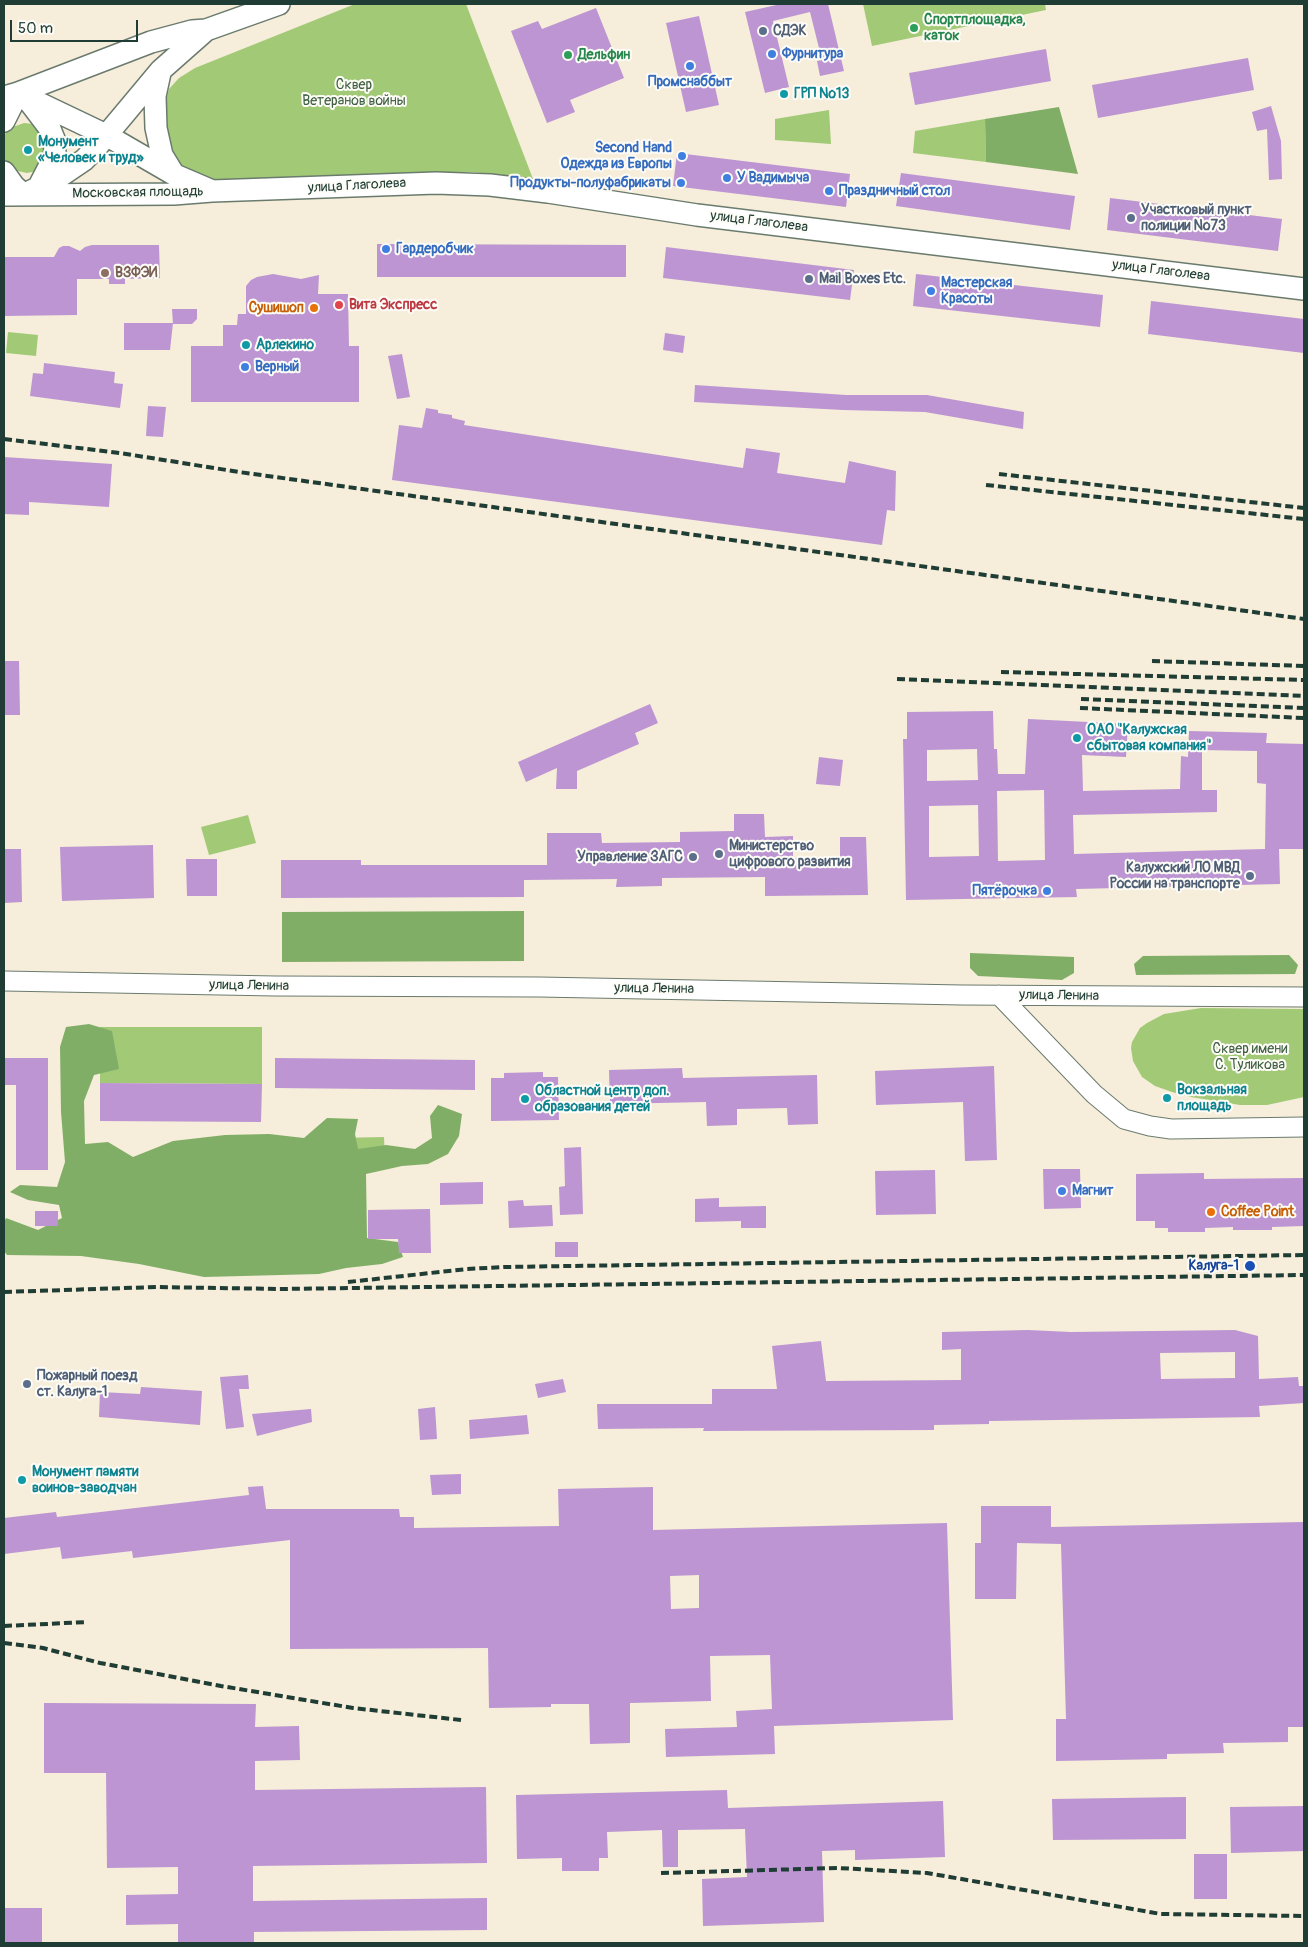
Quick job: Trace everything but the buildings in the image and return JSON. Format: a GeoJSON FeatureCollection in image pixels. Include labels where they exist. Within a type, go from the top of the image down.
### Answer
{"type":"FeatureCollection","features":[{"type":"Feature","properties":{"kind":"main road"},"geometry":{"type":"LineString","coordinates":[[12,93],[150,42],[206,30],[279,4]]}},
{"type":"Feature","properties":{"kind":"main road","name":"Московская площадь"},"geometry":{"type":"LineString","coordinates":[[22,192],[73,169],[95,149],[161,70],[206,30]]}},
{"type":"Feature","properties":{"kind":"main road"},"geometry":{"type":"LineString","coordinates":[[161,70],[155,96],[156,128],[162,155],[175,175]]}},
{"type":"Feature","properties":{"kind":"main road"},"geometry":{"type":"LineString","coordinates":[[4,121],[12,93]]}},
{"type":"Feature","properties":{"kind":"main road"},"geometry":{"type":"LineString","coordinates":[[4,172],[22,192],[52,161],[55,152],[54,139],[50,129],[12,93]]}},
{"type":"Feature","properties":{"kind":"main road","name":"Московская площадь"},"geometry":{"type":"LineString","coordinates":[[12,93],[106,135],[175,175],[212,191]]}},
{"type":"Feature","properties":{"kind":"main road","name":"улица Глаголева"},"geometry":{"type":"LineString","coordinates":[[212,191],[436,183],[490,185],[697,215],[1304,289]]}},
{"type":"Feature","properties":{"kind":"main road","name":"Московская площадь"},"geometry":{"type":"LineString","coordinates":[[22,192],[174,194],[212,191]]}},
{"type":"Feature","properties":{"kind":"main road","name":"улица Ленина"},"geometry":{"type":"LineString","coordinates":[[4,981],[275,986],[539,987],[999,995],[1304,997]]}},
{"type":"Feature","properties":{"kind":"main road"},"geometry":{"type":"LineString","coordinates":[[999,995],[1094,1094],[1124,1119],[1171,1129],[1304,1127]]}},
{"type":"Feature","properties":{"kind":"green space","name":"Сквер Ветеранов войны"},"geometry":{"type":"Polygon","coordinates":[[[355,4],[466,4],[533,179],[473,172],[210,180],[168,160],[167,96],[169,89],[179,78],[195,68],[355,4]]]}},
{"type":"Feature","properties":{"kind":"green space","name":"Спортплощадка, каток"},"geometry":{"type":"Polygon","coordinates":[[[863,4],[1045,4],[1046,10],[872,46],[863,4]]]}},
{"type":"Feature","properties":{"kind":"green space"},"geometry":{"type":"Polygon","coordinates":[[[1059,107],[1078,174],[986,162],[985,119],[1059,107]]]}},
{"type":"Feature","properties":{"kind":"green space"},"geometry":{"type":"Polygon","coordinates":[[[829,110],[831,144],[775,140],[775,119],[829,110]]]}},
{"type":"Feature","properties":{"kind":"green space"},"geometry":{"type":"Polygon","coordinates":[[[985,119],[986,162],[913,153],[915,131],[985,119]]]}},
{"type":"Feature","properties":{"kind":"green space"},"geometry":{"type":"Polygon","coordinates":[[[24,123],[33,124],[50,141],[37,171],[27,173],[13,170],[4,161],[4,135],[10,128],[24,123]]]}},
{"type":"Feature","properties":{"kind":"green space"},"geometry":{"type":"Polygon","coordinates":[[[8,332],[38,335],[36,356],[6,353],[8,332]]]}},
{"type":"Feature","properties":{"kind":"green space"},"geometry":{"type":"Polygon","coordinates":[[[248,815],[256,843],[209,855],[201,827],[248,815]]]}},
{"type":"Feature","properties":{"kind":"green space"},"geometry":{"type":"Polygon","coordinates":[[[524,911],[524,961],[282,962],[282,912],[524,911]]]}},
{"type":"Feature","properties":{"kind":"green space"},"geometry":{"type":"Polygon","coordinates":[[[970,953],[1074,957],[1074,973],[1062,980],[978,976],[970,968],[970,953]]]}},
{"type":"Feature","properties":{"kind":"green space"},"geometry":{"type":"Polygon","coordinates":[[[1289,955],[1298,965],[1295,974],[1136,975],[1134,964],[1143,956],[1289,955]]]}},
{"type":"Feature","properties":{"kind":"green space","name":"Сквер имени С. Туликова"},"geometry":{"type":"Polygon","coordinates":[[[1201,1008],[1304,1009],[1304,1097],[1267,1105],[1240,1105],[1172,1092],[1155,1086],[1142,1077],[1133,1061],[1131,1048],[1132,1042],[1140,1028],[1164,1014],[1201,1008]]]}},
{"type":"Feature","properties":{"kind":"green space"},"geometry":{"type":"Polygon","coordinates":[[[89,1024],[112,1031],[119,1069],[94,1075],[84,1101],[85,1144],[108,1142],[133,1157],[173,1141],[225,1135],[269,1134],[304,1138],[327,1118],[358,1119],[355,1134],[358,1149],[386,1145],[415,1149],[432,1138],[430,1116],[438,1105],[462,1114],[459,1136],[448,1154],[428,1164],[402,1166],[366,1174],[367,1238],[398,1242],[403,1257],[382,1264],[346,1268],[319,1274],[204,1277],[139,1264],[81,1256],[7,1255],[4,1251],[4,1222],[6,1218],[38,1230],[62,1218],[59,1205],[28,1200],[10,1192],[20,1185],[57,1187],[65,1162],[61,1112],[60,1047],[66,1027],[89,1024]]]}},
{"type":"Feature","properties":{"kind":"green space"},"geometry":{"type":"Polygon","coordinates":[[[100,1027],[262,1027],[262,1084],[100,1083],[100,1027]]]}},
{"type":"Feature","properties":{"kind":"green space"},"geometry":{"type":"Polygon","coordinates":[[[384,1137],[385,1161],[338,1162],[338,1138],[384,1137]]]}},
{"type":"Feature","properties":{"kind":"railway"},"geometry":{"type":"LineString","coordinates":[[4,439],[120,453],[239,472],[1304,619]]}},
{"type":"Feature","properties":{"kind":"railway"},"geometry":{"type":"LineString","coordinates":[[999,474],[1304,508]]}},
{"type":"Feature","properties":{"kind":"railway"},"geometry":{"type":"LineString","coordinates":[[986,485],[1304,519]]}},
{"type":"Feature","properties":{"kind":"railway"},"geometry":{"type":"LineString","coordinates":[[1152,661],[1304,666]]}},
{"type":"Feature","properties":{"kind":"railway"},"geometry":{"type":"LineString","coordinates":[[1001,672],[1304,680]]}},
{"type":"Feature","properties":{"kind":"railway"},"geometry":{"type":"LineString","coordinates":[[897,679],[1304,696]]}},
{"type":"Feature","properties":{"kind":"railway"},"geometry":{"type":"LineString","coordinates":[[1081,699],[1304,708]]}},
{"type":"Feature","properties":{"kind":"railway"},"geometry":{"type":"LineString","coordinates":[[1080,708],[1304,718]]}},
{"type":"Feature","properties":{"kind":"railway"},"geometry":{"type":"LineString","coordinates":[[348,1282],[467,1269],[504,1267],[1304,1255]]}},
{"type":"Feature","properties":{"kind":"railway"},"geometry":{"type":"LineString","coordinates":[[4,1292],[156,1287],[279,1289],[1304,1275]]}},
{"type":"Feature","properties":{"kind":"railway"},"geometry":{"type":"LineString","coordinates":[[4,1626],[87,1622]]}},
{"type":"Feature","properties":{"kind":"railway"},"geometry":{"type":"LineString","coordinates":[[4,1643],[43,1648],[100,1663],[221,1686],[353,1708],[461,1720]]}},
{"type":"Feature","properties":{"kind":"railway"},"geometry":{"type":"LineString","coordinates":[[661,1873],[838,1868],[927,1873],[1161,1914],[1304,1916]]}},
{"type":"Feature","properties":{"kind":"place","name":"Спортплощадка, каток"},"geometry":{"type":"Point","coordinates":[914,28]}},
{"type":"Feature","properties":{"kind":"place","name":"СДЭК"},"geometry":{"type":"Point","coordinates":[763,31]}},
{"type":"Feature","properties":{"kind":"place","name":"Фурнитура"},"geometry":{"type":"Point","coordinates":[772,54]}},
{"type":"Feature","properties":{"kind":"place","name":"Дельфин"},"geometry":{"type":"Point","coordinates":[568,55]}},
{"type":"Feature","properties":{"kind":"place","name":"Промснаббыт"},"geometry":{"type":"Point","coordinates":[690,66]}},
{"type":"Feature","properties":{"kind":"place","name":"ГРП №13"},"geometry":{"type":"Point","coordinates":[784,94]}},
{"type":"Feature","properties":{"kind":"place","name":"Монумент «Человек и труд»"},"geometry":{"type":"Point","coordinates":[28,150]}},
{"type":"Feature","properties":{"kind":"place","name":"Second Hand Одежда из Европы"},"geometry":{"type":"Point","coordinates":[682,156]}},
{"type":"Feature","properties":{"kind":"place","name":"У Вадимыча"},"geometry":{"type":"Point","coordinates":[727,178]}},
{"type":"Feature","properties":{"kind":"place","name":"Продукты-полуфабрикаты"},"geometry":{"type":"Point","coordinates":[681,183]}},
{"type":"Feature","properties":{"kind":"place","name":"Праздничный стол"},"geometry":{"type":"Point","coordinates":[829,191]}},
{"type":"Feature","properties":{"kind":"place","name":"Участковый пункт полиции №73"},"geometry":{"type":"Point","coordinates":[1131,218]}},
{"type":"Feature","properties":{"kind":"place","name":"Гардеробчик"},"geometry":{"type":"Point","coordinates":[386,249]}},
{"type":"Feature","properties":{"kind":"place","name":"ВЗФЭИ"},"geometry":{"type":"Point","coordinates":[105,273]}},
{"type":"Feature","properties":{"kind":"place","name":"Mail Boxes Etc."},"geometry":{"type":"Point","coordinates":[809,279]}},
{"type":"Feature","properties":{"kind":"place","name":"Мастерская Красоты"},"geometry":{"type":"Point","coordinates":[931,291]}},
{"type":"Feature","properties":{"kind":"place","name":"Вита Экспресс"},"geometry":{"type":"Point","coordinates":[339,305]}},
{"type":"Feature","properties":{"kind":"place","name":"Сушишоп"},"geometry":{"type":"Point","coordinates":[314,308]}},
{"type":"Feature","properties":{"kind":"place","name":"Арлекино"},"geometry":{"type":"Point","coordinates":[246,345]}},
{"type":"Feature","properties":{"kind":"place","name":"Верный"},"geometry":{"type":"Point","coordinates":[245,367]}},
{"type":"Feature","properties":{"kind":"place","name":"ОАО \"Калужская сбытовая компания\""},"geometry":{"type":"Point","coordinates":[1077,738]}},
{"type":"Feature","properties":{"kind":"place","name":"Министерство цифрового развития"},"geometry":{"type":"Point","coordinates":[719,854]}},
{"type":"Feature","properties":{"kind":"place","name":"Управление ЗАГС"},"geometry":{"type":"Point","coordinates":[693,857]}},
{"type":"Feature","properties":{"kind":"place","name":"Калужский ЛО МВД России на транспорте"},"geometry":{"type":"Point","coordinates":[1250,876]}},
{"type":"Feature","properties":{"kind":"place","name":"Пятёрочка"},"geometry":{"type":"Point","coordinates":[1047,891]}},
{"type":"Feature","properties":{"kind":"place","name":"Вокзальная площадь"},"geometry":{"type":"Point","coordinates":[1167,1098]}},
{"type":"Feature","properties":{"kind":"place","name":"Областной центр доп. образования детей"},"geometry":{"type":"Point","coordinates":[525,1099]}},
{"type":"Feature","properties":{"kind":"place","name":"Магнит"},"geometry":{"type":"Point","coordinates":[1062,1191]}},
{"type":"Feature","properties":{"kind":"place","name":"Coffee Point"},"geometry":{"type":"Point","coordinates":[1211,1212]}},
{"type":"Feature","properties":{"kind":"place","name":"Калуга-1"},"geometry":{"type":"Point","coordinates":[1250,1266]}},
{"type":"Feature","properties":{"kind":"place","name":"Пожарный поезд ст. Калуга-1"},"geometry":{"type":"Point","coordinates":[27,1384]}},
{"type":"Feature","properties":{"kind":"place","name":"Монумент памяти воинов-заводчан"},"geometry":{"type":"Point","coordinates":[22,1480]}}]}
